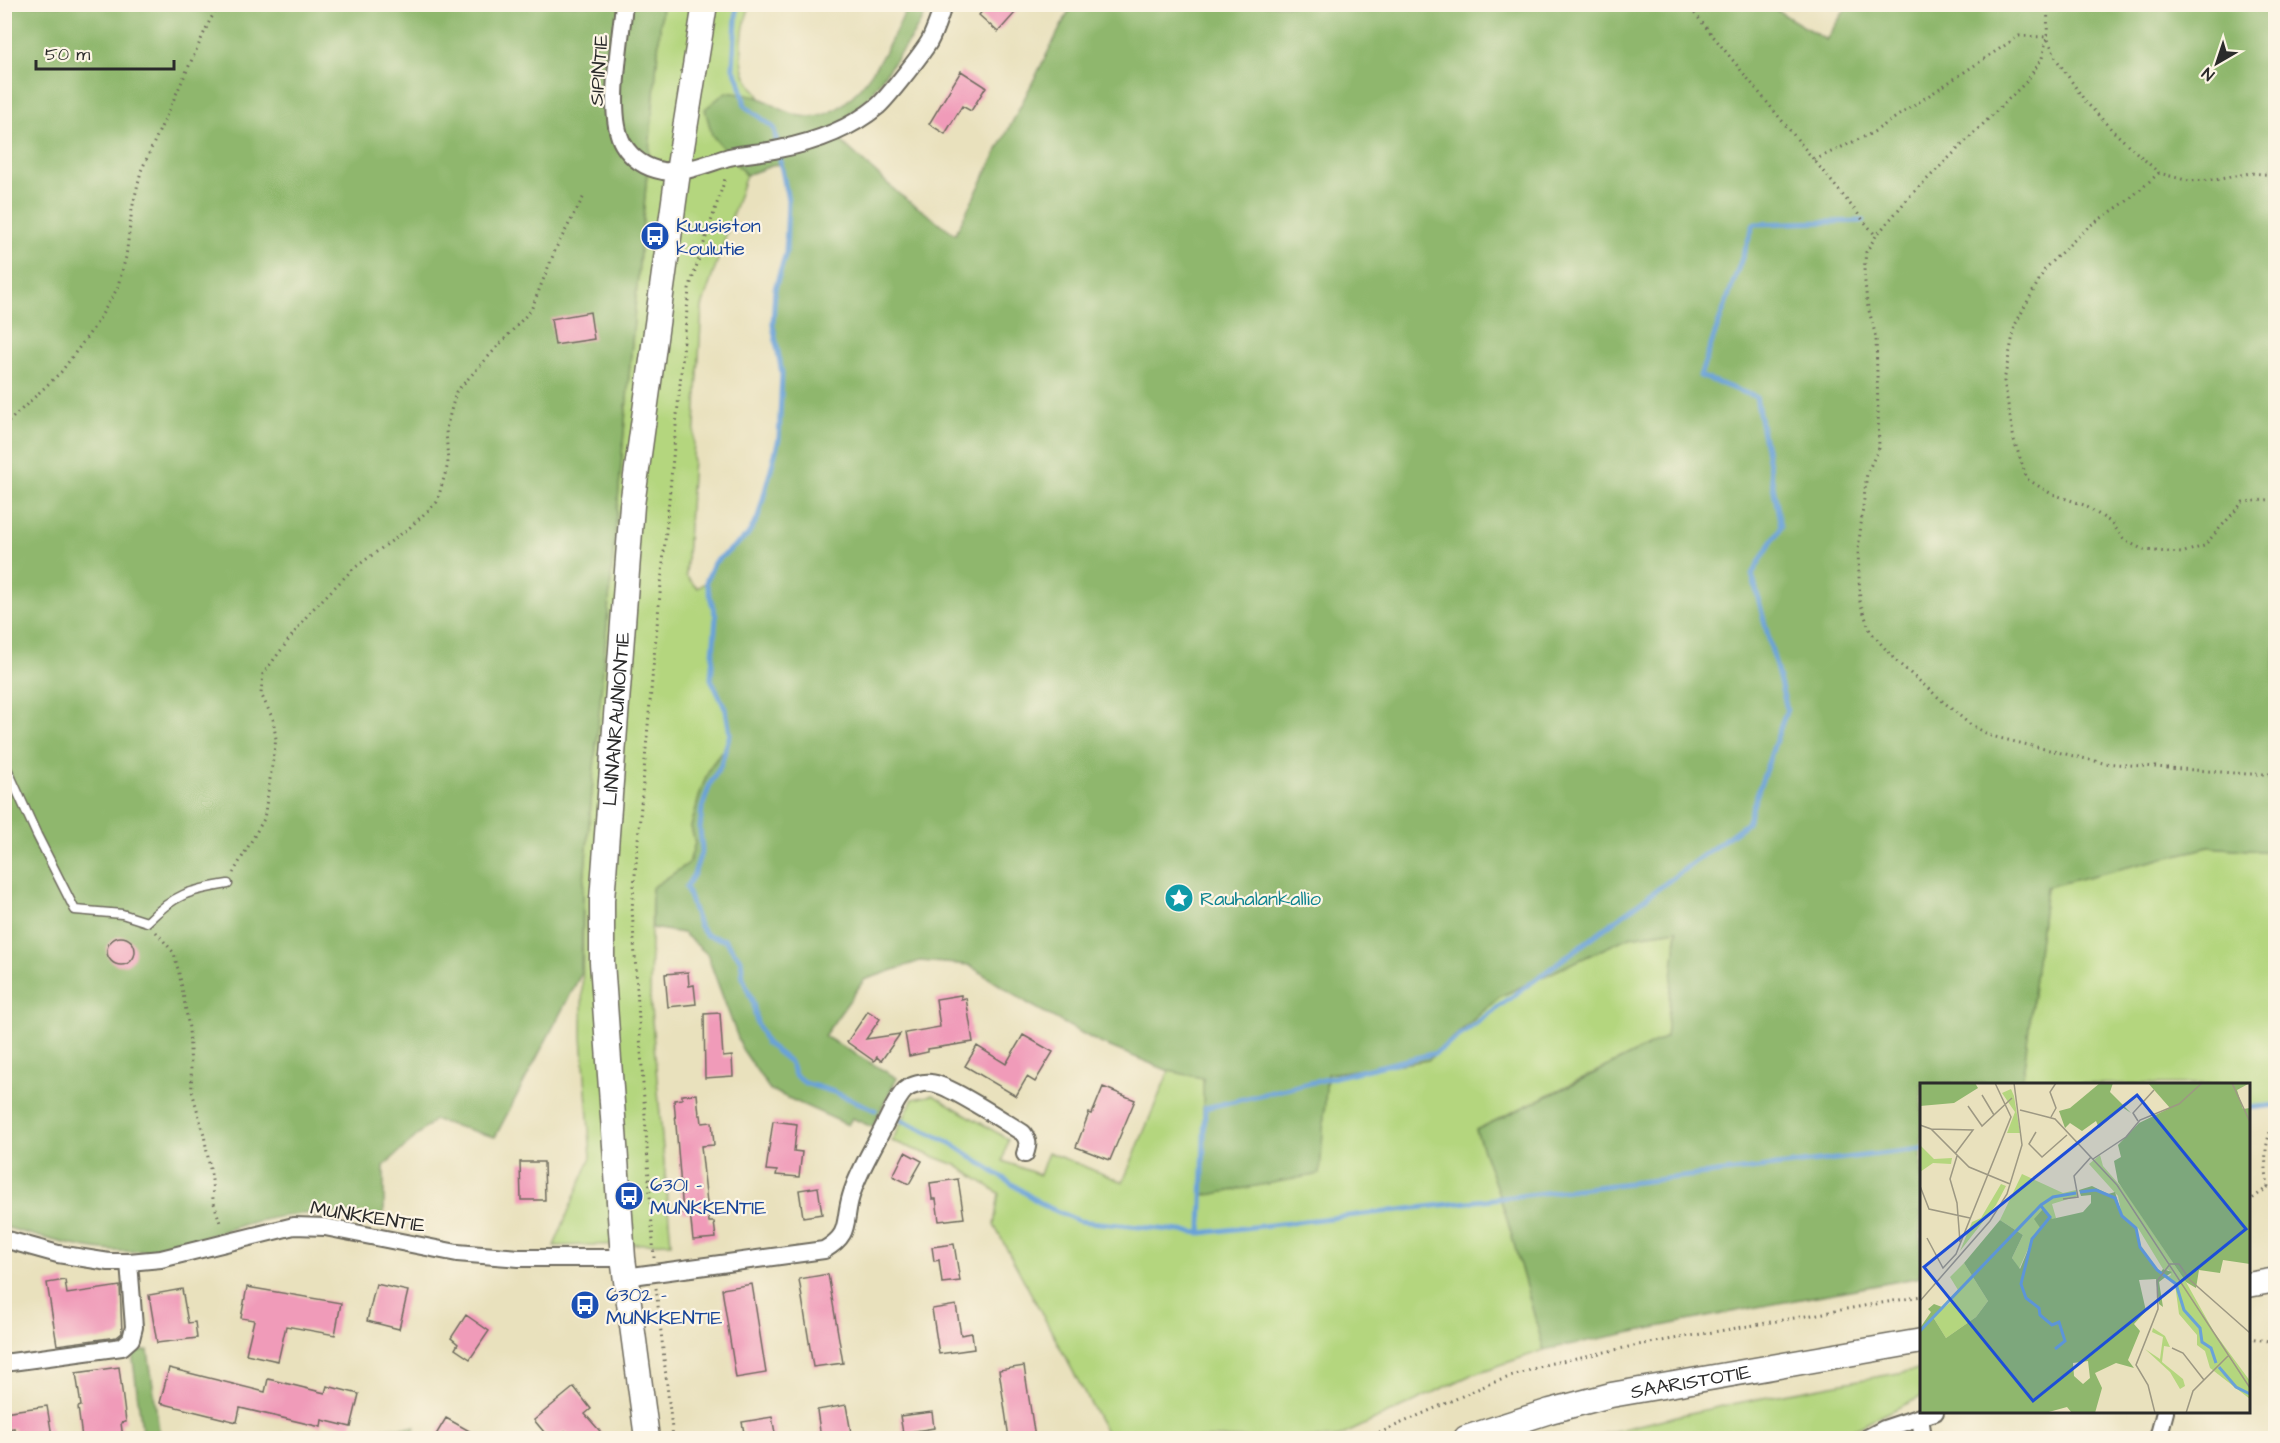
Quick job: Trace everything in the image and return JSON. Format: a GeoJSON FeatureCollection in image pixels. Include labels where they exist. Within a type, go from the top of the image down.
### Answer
{"type":"FeatureCollection","features":[{"type":"Feature","properties":{"kind":"street","name":"SIPINTIE"},"geometry":{"type":"LineString","coordinates":[[624,4],[615,105],[622,142],[632,156],[645,166],[678,172]]}},
{"type":"Feature","properties":{"kind":"street","name":"LINNANRAUNIONTIE"},"geometry":{"type":"LineString","coordinates":[[647,1438],[624,1267],[603,972],[602,900],[632,505],[678,172],[705,4]]}},
{"type":"Feature","properties":{"kind":"street"},"geometry":{"type":"LineString","coordinates":[[678,172],[732,157],[778,150],[847,128],[879,105],[929,42],[944,4]]}},
{"type":"Feature","properties":{"kind":"street","name":"MUNKKENTIE"},"geometry":{"type":"LineString","coordinates":[[4,1239],[58,1254],[109,1262],[129,1262],[161,1259],[294,1226],[315,1226],[457,1253],[624,1267],[654,1273],[824,1250],[836,1244],[844,1234],[848,1205],[863,1168],[897,1102],[905,1090],[917,1084],[932,1083],[946,1088],[1023,1133],[1028,1145],[1025,1154]]}},
{"type":"Feature","properties":{"kind":"street"},"geometry":{"type":"LineString","coordinates":[[4,1363],[122,1347],[131,1339],[134,1327],[129,1262]]}},
{"type":"Feature","properties":{"kind":"street"},"geometry":{"type":"LineString","coordinates":[[2250,1285],[2276,1280]]}},
{"type":"Feature","properties":{"kind":"street","name":"SAARISTOTIE"},"geometry":{"type":"LineString","coordinates":[[1466,1438],[1550,1411],[1611,1395],[1920,1341]]}},
{"type":"Feature","properties":{"kind":"street"},"geometry":{"type":"LineString","coordinates":[[2158,1438],[2164,1413]]}},
{"type":"Feature","properties":{"kind":"street"},"geometry":{"type":"LineString","coordinates":[[1867,1438],[1884,1429],[1928,1414]]}},
{"type":"Feature","properties":{"kind":"street"},"geometry":{"type":"LineString","coordinates":[[1923,1438],[1928,1414]]}},
{"type":"Feature","properties":{"kind":"lane"},"geometry":{"type":"LineString","coordinates":[[4,762],[37,835],[75,910],[122,914],[147,922],[166,902],[199,889],[228,884]]}},
{"type":"Feature","properties":{"kind":"path"},"geometry":{"type":"LineString","coordinates":[[4,426],[61,372],[95,326],[117,290],[126,257],[132,209],[141,171],[210,20],[220,4]]}},
{"type":"Feature","properties":{"kind":"path"},"geometry":{"type":"LineString","coordinates":[[1687,4],[1876,236]]}},
{"type":"Feature","properties":{"kind":"path"},"geometry":{"type":"LineString","coordinates":[[2048,4],[2047,37],[2042,58],[2026,81],[1939,165],[1876,236],[1866,252],[1864,271],[1867,303],[1876,337],[1879,448],[1867,473],[1858,550],[1860,602],[1870,631],[1895,660],[1968,723],[1990,736],[2103,763],[2276,774]]}},
{"type":"Feature","properties":{"kind":"path"},"geometry":{"type":"LineString","coordinates":[[1814,159],[1872,133],[2019,36],[2047,37]]}},
{"type":"Feature","properties":{"kind":"path"},"geometry":{"type":"LineString","coordinates":[[2047,37],[2057,60],[2085,101],[2114,132],[2159,173],[2189,181],[2215,180],[2250,173],[2276,176]]}},
{"type":"Feature","properties":{"kind":"path"},"geometry":{"type":"LineString","coordinates":[[673,1438],[654,1273],[632,909],[689,289],[732,157]]}},
{"type":"Feature","properties":{"kind":"path"},"geometry":{"type":"LineString","coordinates":[[2159,173],[2127,201],[2088,226],[2046,267],[2015,325],[2004,381],[2014,440],[2027,479],[2050,493],[2084,505],[2112,523],[2124,540],[2144,550],[2181,553],[2204,546],[2243,502],[2276,499]]}},
{"type":"Feature","properties":{"kind":"path"},"geometry":{"type":"LineString","coordinates":[[228,884],[264,819],[276,739],[273,719],[261,694],[263,674],[309,613],[352,569],[378,553],[437,502],[448,464],[446,429],[456,392],[531,310],[555,248],[584,195]]}},
{"type":"Feature","properties":{"kind":"path"},"geometry":{"type":"LineString","coordinates":[[147,922],[174,953],[189,1028],[192,1091],[204,1135],[213,1200],[227,1244]]}},
{"type":"Feature","properties":{"kind":"path"},"geometry":{"type":"LineString","coordinates":[[2268,1187],[2264,1159],[2267,1138],[2276,1116]]}},
{"type":"Feature","properties":{"kind":"path"},"geometry":{"type":"LineString","coordinates":[[2250,1200],[2268,1187],[2276,1185]]}},
{"type":"Feature","properties":{"kind":"path"},"geometry":{"type":"LineString","coordinates":[[1368,1438],[1489,1384],[1548,1364],[1638,1345],[1920,1296]]}},
{"type":"Feature","properties":{"kind":"path"},"geometry":{"type":"LineString","coordinates":[[2250,1338],[2276,1342]]}},
{"type":"Feature","properties":{"kind":"green space"},"geometry":{"type":"Polygon","coordinates":[[[4,5],[662,5],[583,893],[581,974],[495,1137],[434,1120],[384,1166],[384,1217],[336,1213],[275,1217],[189,1242],[145,1251],[84,1247],[5,1227],[4,5]]]}},
{"type":"Feature","properties":{"kind":"green space"},"geometry":{"type":"Polygon","coordinates":[[[662,5],[751,5],[744,29],[742,58],[746,77],[760,98],[726,92],[712,135],[746,175],[702,307],[686,576],[697,588],[706,582],[716,617],[711,679],[726,710],[730,734],[723,750],[710,767],[701,790],[691,827],[695,843],[689,863],[652,888],[650,997],[671,1243],[554,1246],[591,1157],[582,1037],[583,893],[662,5]]]}},
{"type":"Feature","properties":{"kind":"green space"},"geometry":{"type":"Polygon","coordinates":[[[908,5],[930,5],[913,35],[868,98],[840,123],[842,142],[899,194],[955,234],[1072,5],[1768,5],[1826,40],[1848,5],[2275,5],[2275,852],[2209,847],[2046,887],[2022,1083],[1920,1083],[1920,1277],[1544,1350],[1505,1212],[1476,1130],[1666,1037],[1677,930],[1629,937],[1499,997],[1428,1060],[1327,1074],[1320,1174],[1203,1196],[1203,1078],[1169,1071],[1098,1042],[1029,1004],[969,965],[920,961],[864,980],[824,1036],[897,1078],[872,1127],[852,1118],[848,1125],[770,1090],[742,1049],[707,954],[683,933],[652,928],[652,888],[689,863],[695,843],[691,827],[701,790],[710,767],[723,750],[730,734],[726,710],[711,679],[716,617],[706,582],[714,563],[747,536],[758,518],[779,439],[782,373],[773,325],[775,289],[786,253],[788,200],[780,163],[746,175],[712,135],[705,109],[726,92],[758,97],[796,115],[809,117],[826,114],[842,105],[857,92],[893,38],[908,5]]]}},
{"type":"Feature","properties":{"kind":"green space"},"geometry":{"type":"Polygon","coordinates":[[[2209,847],[2275,852],[2275,1105],[2250,1108],[2250,1083],[2022,1083],[2046,887],[2209,847]]]}},
{"type":"Feature","properties":{"kind":"green space"},"geometry":{"type":"Polygon","coordinates":[[[1677,930],[1667,1037],[1476,1130],[1505,1212],[1544,1350],[1471,1375],[1336,1438],[1109,1438],[994,1225],[999,1193],[956,1165],[892,1141],[913,1099],[933,1095],[1008,1139],[1003,1161],[1040,1175],[1048,1152],[1123,1182],[1169,1071],[1203,1078],[1327,1074],[1428,1060],[1499,997],[1629,937],[1677,930]]]}},
{"type":"Feature","properties":{"kind":"green space"},"geometry":{"type":"Polygon","coordinates":[[[148,1350],[160,1438],[143,1438],[132,1352],[148,1350]]]}},
{"type":"Feature","properties":{"kind":"green space"},"geometry":{"type":"Polygon","coordinates":[[[1920,1369],[1920,1397],[1833,1438],[1589,1438],[1713,1408],[1920,1369]]]}},
{"type":"Feature","properties":{"kind":"green space"},"geometry":{"type":"Polygon","coordinates":[[[415,1427],[412,1438],[208,1438],[415,1427]]]}},
{"type":"Feature","properties":{"kind":"building"},"geometry":{"type":"Polygon","coordinates":[[[988,4],[1023,4],[998,32],[979,15],[988,4]]]}},
{"type":"Feature","properties":{"kind":"building"},"geometry":{"type":"Polygon","coordinates":[[[961,71],[986,87],[971,111],[962,106],[945,134],[929,124],[961,71]]]}},
{"type":"Feature","properties":{"kind":"building"},"geometry":{"type":"Polygon","coordinates":[[[590,312],[594,339],[555,345],[551,319],[590,312]]]}},
{"type":"Feature","properties":{"kind":"building"},"geometry":{"type":"Polygon","coordinates":[[[121,937],[131,941],[135,951],[131,961],[121,965],[111,961],[107,951],[111,941],[121,937]]]}},
{"type":"Feature","properties":{"kind":"building"},"geometry":{"type":"Polygon","coordinates":[[[688,972],[689,986],[694,985],[696,1004],[668,1007],[665,974],[688,972]]]}},
{"type":"Feature","properties":{"kind":"building"},"geometry":{"type":"Polygon","coordinates":[[[961,995],[961,999],[966,998],[973,1042],[928,1049],[928,1052],[909,1056],[905,1033],[940,1027],[936,999],[961,995]]]}},
{"type":"Feature","properties":{"kind":"building"},"geometry":{"type":"Polygon","coordinates":[[[868,1011],[880,1019],[866,1039],[900,1034],[881,1061],[877,1057],[874,1061],[847,1042],[868,1011]]]}},
{"type":"Feature","properties":{"kind":"building"},"geometry":{"type":"Polygon","coordinates":[[[720,1013],[723,1057],[732,1056],[733,1076],[705,1078],[704,1014],[720,1013]]]}},
{"type":"Feature","properties":{"kind":"building"},"geometry":{"type":"Polygon","coordinates":[[[1023,1035],[1053,1052],[1035,1082],[1027,1077],[1016,1096],[965,1066],[977,1046],[1006,1064],[1023,1035]]]}},
{"type":"Feature","properties":{"kind":"building"},"geometry":{"type":"Polygon","coordinates":[[[1103,1087],[1135,1100],[1110,1160],[1076,1147],[1089,1113],[1092,1114],[1103,1087]]]}},
{"type":"Feature","properties":{"kind":"building"},"geometry":{"type":"Polygon","coordinates":[[[697,1094],[702,1123],[712,1122],[714,1145],[701,1146],[709,1222],[714,1222],[716,1238],[693,1240],[690,1212],[683,1213],[674,1100],[682,1099],[682,1095],[697,1094]]]}},
{"type":"Feature","properties":{"kind":"building"},"geometry":{"type":"Polygon","coordinates":[[[773,1121],[797,1124],[794,1151],[802,1152],[799,1177],[776,1175],[777,1171],[766,1170],[773,1121]]]}},
{"type":"Feature","properties":{"kind":"building"},"geometry":{"type":"Polygon","coordinates":[[[905,1152],[922,1161],[909,1184],[893,1176],[905,1152]]]}},
{"type":"Feature","properties":{"kind":"building"},"geometry":{"type":"Polygon","coordinates":[[[520,1162],[544,1162],[545,1200],[521,1200],[520,1162]]]}},
{"type":"Feature","properties":{"kind":"building"},"geometry":{"type":"Polygon","coordinates":[[[958,1179],[964,1218],[939,1221],[936,1199],[932,1199],[930,1183],[958,1179]]]}},
{"type":"Feature","properties":{"kind":"building"},"geometry":{"type":"Polygon","coordinates":[[[818,1187],[822,1214],[803,1217],[799,1190],[818,1187]]]}},
{"type":"Feature","properties":{"kind":"building"},"geometry":{"type":"Polygon","coordinates":[[[954,1244],[960,1281],[942,1283],[939,1260],[934,1261],[932,1247],[954,1244]]]}},
{"type":"Feature","properties":{"kind":"building"},"geometry":{"type":"Polygon","coordinates":[[[828,1274],[843,1363],[813,1367],[799,1279],[828,1274]]]}},
{"type":"Feature","properties":{"kind":"building"},"geometry":{"type":"Polygon","coordinates":[[[65,1280],[67,1294],[120,1286],[122,1333],[117,1337],[57,1345],[47,1283],[65,1280]]]}},
{"type":"Feature","properties":{"kind":"building"},"geometry":{"type":"Polygon","coordinates":[[[376,1284],[408,1291],[399,1329],[367,1321],[376,1284]]]}},
{"type":"Feature","properties":{"kind":"building"},"geometry":{"type":"Polygon","coordinates":[[[752,1284],[766,1373],[736,1378],[722,1289],[752,1284]]]}},
{"type":"Feature","properties":{"kind":"building"},"geometry":{"type":"Polygon","coordinates":[[[247,1287],[341,1303],[335,1335],[286,1326],[278,1361],[246,1354],[254,1320],[241,1318],[247,1287]]]}},
{"type":"Feature","properties":{"kind":"building"},"geometry":{"type":"Polygon","coordinates":[[[182,1289],[188,1323],[195,1322],[197,1338],[157,1343],[149,1295],[182,1289]]]}},
{"type":"Feature","properties":{"kind":"building"},"geometry":{"type":"Polygon","coordinates":[[[956,1305],[961,1335],[972,1333],[974,1349],[939,1354],[932,1309],[956,1305]]]}},
{"type":"Feature","properties":{"kind":"building"},"geometry":{"type":"Polygon","coordinates":[[[466,1315],[489,1331],[470,1359],[455,1349],[458,1344],[451,1338],[466,1315]]]}},
{"type":"Feature","properties":{"kind":"building"},"geometry":{"type":"Polygon","coordinates":[[[1024,1366],[1035,1438],[1009,1438],[999,1370],[1024,1366]]]}},
{"type":"Feature","properties":{"kind":"building"},"geometry":{"type":"Polygon","coordinates":[[[119,1367],[126,1422],[121,1423],[123,1438],[82,1438],[78,1407],[81,1406],[76,1373],[119,1367]]]}},
{"type":"Feature","properties":{"kind":"building"},"geometry":{"type":"Polygon","coordinates":[[[169,1368],[265,1392],[268,1379],[325,1393],[327,1386],[359,1394],[351,1427],[322,1420],[321,1427],[240,1408],[237,1422],[160,1403],[169,1368]]]}},
{"type":"Feature","properties":{"kind":"building"},"geometry":{"type":"Polygon","coordinates":[[[574,1387],[591,1409],[585,1414],[606,1438],[571,1438],[565,1431],[556,1438],[549,1438],[534,1420],[574,1387]]]}},
{"type":"Feature","properties":{"kind":"building"},"geometry":{"type":"Polygon","coordinates":[[[846,1405],[852,1438],[821,1438],[817,1410],[846,1405]]]}},
{"type":"Feature","properties":{"kind":"building"},"geometry":{"type":"Polygon","coordinates":[[[47,1406],[52,1436],[16,1438],[14,1428],[4,1430],[4,1412],[47,1406]]]}},
{"type":"Feature","properties":{"kind":"building"},"geometry":{"type":"Polygon","coordinates":[[[932,1412],[934,1428],[903,1433],[900,1416],[932,1412]]]}},
{"type":"Feature","properties":{"kind":"building"},"geometry":{"type":"Polygon","coordinates":[[[772,1417],[776,1438],[745,1438],[742,1422],[772,1417]]]}},
{"type":"Feature","properties":{"kind":"building"},"geometry":{"type":"Polygon","coordinates":[[[446,1418],[482,1438],[434,1438],[446,1418]]]}},
{"type":"Feature","properties":{"kind":"waterway"},"geometry":{"type":"LineString","coordinates":[[737,4],[733,68],[740,82],[745,106],[774,128],[788,200],[786,253],[775,289],[773,325],[782,373],[779,439],[758,518],[747,536],[714,563],[706,582],[716,617],[711,679],[726,710],[730,734],[721,765],[710,784],[702,808],[700,829],[702,850],[694,874],[686,887],[699,925],[706,935],[725,940],[741,960],[743,978],[753,1003],[757,1023],[766,1043],[790,1062],[795,1075],[805,1083],[834,1092],[875,1110]]}},
{"type":"Feature","properties":{"kind":"waterway"},"geometry":{"type":"LineString","coordinates":[[1201,1233],[1205,1108],[1436,1053],[1747,823],[1787,709],[1752,574],[1781,527],[1756,397],[1700,376],[1754,224],[1864,221]]}},
{"type":"Feature","properties":{"kind":"waterway"},"geometry":{"type":"LineString","coordinates":[[2250,1108],[2276,1105]]}},
{"type":"Feature","properties":{"kind":"waterway"},"geometry":{"type":"LineString","coordinates":[[900,1119],[951,1143],[1043,1205],[1079,1221],[1201,1233],[1920,1149]]}},
{"type":"Feature","properties":{"kind":"place","name":"Kuusiston koulutie"},"geometry":{"type":"Point","coordinates":[655,236]}},
{"type":"Feature","properties":{"kind":"place","name":"Rauhalankallio"},"geometry":{"type":"Point","coordinates":[1179,898]}},
{"type":"Feature","properties":{"kind":"place","name":"6301 - MUNKKENTIE"},"geometry":{"type":"Point","coordinates":[629,1196]}},
{"type":"Feature","properties":{"kind":"place","name":"6302 - MUNKKENTIE"},"geometry":{"type":"Point","coordinates":[585,1305]}}]}
